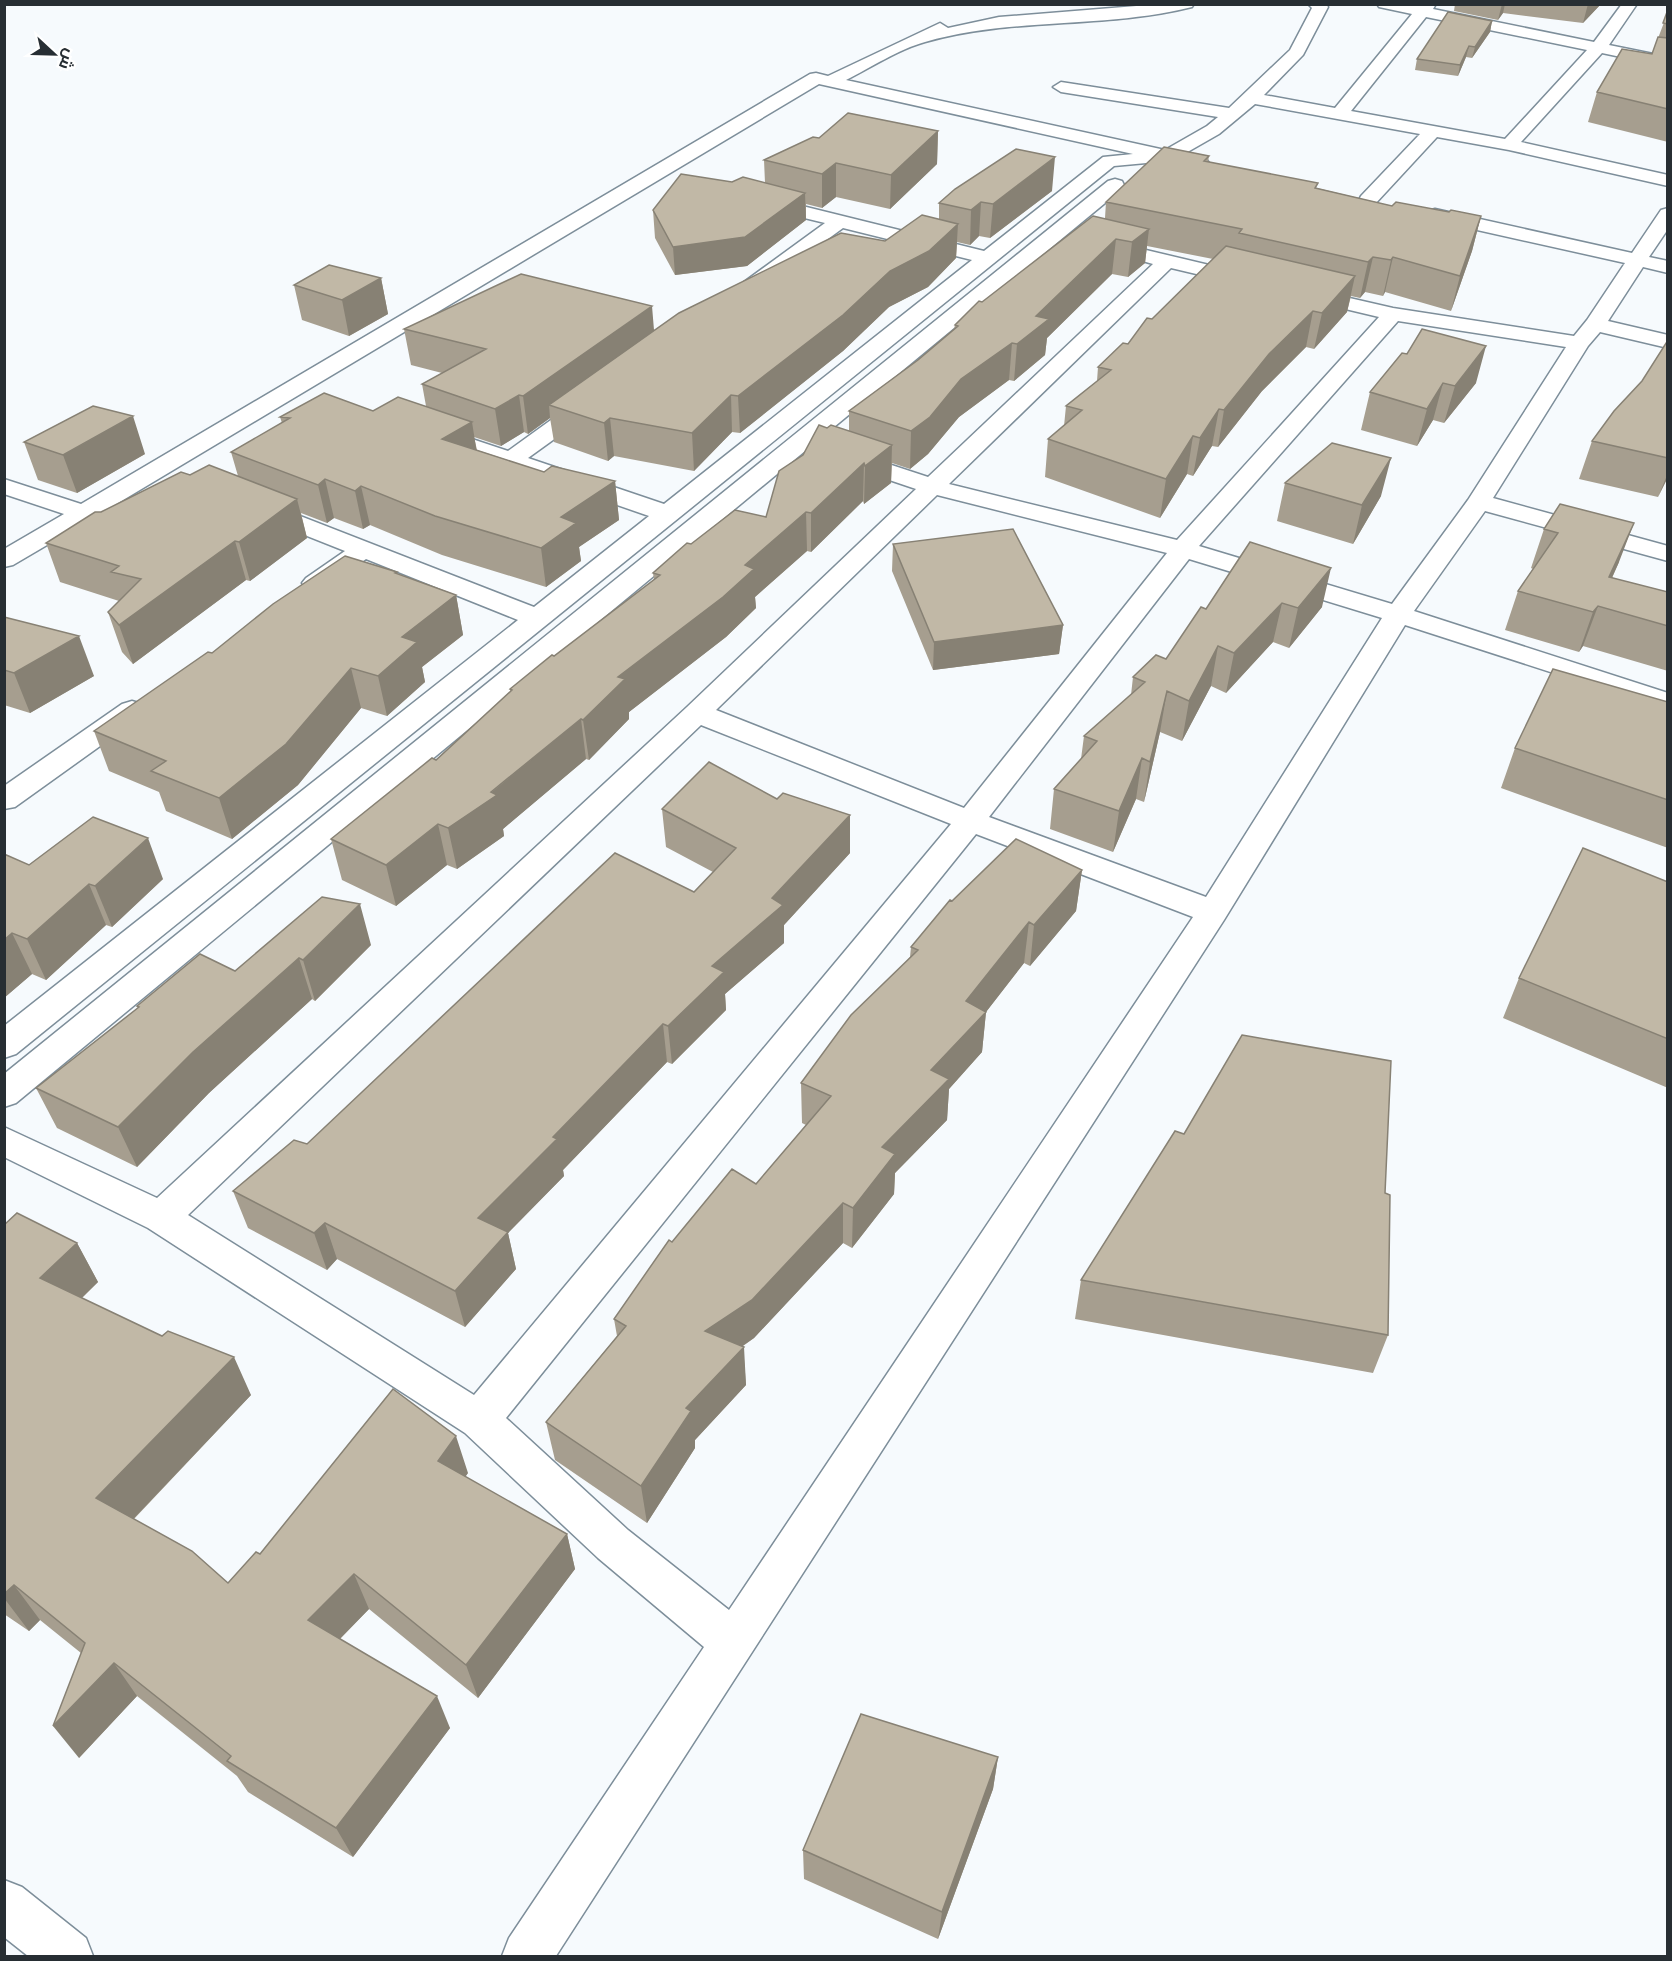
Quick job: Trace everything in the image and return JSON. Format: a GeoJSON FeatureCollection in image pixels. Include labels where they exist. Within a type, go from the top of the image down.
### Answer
{"type":"FeatureCollection","features":[{"type":"Feature","properties":{"kind":"street"},"geometry":{"type":"LineString","coordinates":[[921,38],[999,22],[1147,12],[1187,4]]}},
{"type":"Feature","properties":{"kind":"street"},"geometry":{"type":"LineString","coordinates":[[4,1094],[801,443],[1067,237],[1137,167],[1168,156],[1213,130],[1252,98],[1298,52],[1320,7],[1315,4]]}},
{"type":"Feature","properties":{"kind":"street"},"geometry":{"type":"LineString","coordinates":[[1384,4],[1426,8],[1668,62]]}},
{"type":"Feature","properties":{"kind":"street"},"geometry":{"type":"LineString","coordinates":[[1509,145],[1599,46],[1630,4]]}},
{"type":"Feature","properties":{"kind":"street"},"geometry":{"type":"LineString","coordinates":[[1339,114],[1426,8]]}},
{"type":"Feature","properties":{"kind":"street"},"geometry":{"type":"LineString","coordinates":[[548,261],[831,87],[921,38],[981,9]]}},
{"type":"Feature","properties":{"kind":"street"},"geometry":{"type":"LineString","coordinates":[[4,560],[816,78],[831,87],[1109,161],[1195,180]]}},
{"type":"Feature","properties":{"kind":"street"},"geometry":{"type":"LineString","coordinates":[[831,87],[1223,168]]}},
{"type":"Feature","properties":{"kind":"street"},"geometry":{"type":"LineString","coordinates":[[1061,87],[1232,114]]}},
{"type":"Feature","properties":{"kind":"street"},"geometry":{"type":"LineString","coordinates":[[1252,98],[1509,145],[1668,181]]}},
{"type":"Feature","properties":{"kind":"street"},"geometry":{"type":"LineString","coordinates":[[1368,200],[1433,131]]}},
{"type":"Feature","properties":{"kind":"street"},"geometry":{"type":"LineString","coordinates":[[4,1045],[1109,161],[1168,156]]}},
{"type":"Feature","properties":{"kind":"street"},"geometry":{"type":"LineString","coordinates":[[1345,195],[1390,205]]}},
{"type":"Feature","properties":{"kind":"street"},"geometry":{"type":"LineString","coordinates":[[749,198],[987,258]]}},
{"type":"Feature","properties":{"kind":"street"},"geometry":{"type":"LineString","coordinates":[[1412,210],[1636,271]]}},
{"type":"Feature","properties":{"kind":"street"},"geometry":{"type":"LineString","coordinates":[[527,1956],[1213,912],[1398,614],[1479,502],[1587,334],[1636,271],[1668,214]]}},
{"type":"Feature","properties":{"kind":"street"},"geometry":{"type":"LineString","coordinates":[[733,299],[839,222]]}},
{"type":"Feature","properties":{"kind":"street"},"geometry":{"type":"LineString","coordinates":[[1123,250],[1269,285]]}},
{"type":"Feature","properties":{"kind":"street"},"geometry":{"type":"LineString","coordinates":[[160,1217],[697,712],[1167,261]]}},
{"type":"Feature","properties":{"kind":"street"},"geometry":{"type":"LineString","coordinates":[[1292,290],[1393,314],[1668,342]]}},
{"type":"Feature","properties":{"kind":"street"},"geometry":{"type":"LineString","coordinates":[[479,1420],[970,821],[1183,549],[1393,314]]}},
{"type":"Feature","properties":{"kind":"street"},"geometry":{"type":"LineString","coordinates":[[511,460],[607,390]]}},
{"type":"Feature","properties":{"kind":"street"},"geometry":{"type":"LineString","coordinates":[[411,427],[668,514]]}},
{"type":"Feature","properties":{"kind":"street"},"geometry":{"type":"LineString","coordinates":[[801,443],[934,487],[1183,549],[1398,614],[1668,702]]}},
{"type":"Feature","properties":{"kind":"street"},"geometry":{"type":"LineString","coordinates":[[4,486],[84,513]]}},
{"type":"Feature","properties":{"kind":"street"},"geometry":{"type":"LineString","coordinates":[[237,499],[538,618]]}},
{"type":"Feature","properties":{"kind":"street"},"geometry":{"type":"LineString","coordinates":[[1479,502],[1668,554]]}},
{"type":"Feature","properties":{"kind":"street"},"geometry":{"type":"LineString","coordinates":[[295,597],[363,550]]}},
{"type":"Feature","properties":{"kind":"street"},"geometry":{"type":"LineString","coordinates":[[4,800],[150,698]]}},
{"type":"Feature","properties":{"kind":"street"},"geometry":{"type":"LineString","coordinates":[[697,712],[970,821],[1213,912]]}},
{"type":"Feature","properties":{"kind":"street"},"geometry":{"type":"LineString","coordinates":[[4,1141],[160,1217],[479,1420],[613,1544],[733,1642]]}},
{"type":"Feature","properties":{"kind":"street"},"geometry":{"type":"LineString","coordinates":[[4,1905],[68,1956]]}},
{"type":"Feature","properties":{"kind":"building"},"geometry":{"type":"Polygon","coordinates":[[[1448,12],[1492,21],[1475,47],[1469,46],[1460,65],[1417,59],[1448,12]]]}},
{"type":"Feature","properties":{"kind":"building"},"geometry":{"type":"Polygon","coordinates":[[[1668,12],[1668,24],[1663,23],[1668,12]]]}},
{"type":"Feature","properties":{"kind":"building"},"geometry":{"type":"Polygon","coordinates":[[[1658,37],[1668,38],[1668,109],[1597,92],[1622,49],[1652,54],[1658,37]]]}},
{"type":"Feature","properties":{"kind":"building"},"geometry":{"type":"Polygon","coordinates":[[[848,113],[938,131],[891,175],[836,163],[822,174],[764,160],[813,137],[819,138],[848,113]]]}},
{"type":"Feature","properties":{"kind":"building"},"geometry":{"type":"Polygon","coordinates":[[[1164,147],[1209,156],[1204,161],[1318,183],[1315,188],[1392,206],[1396,202],[1481,216],[1460,276],[1393,257],[1391,260],[1373,257],[1368,262],[1239,233],[1242,229],[1106,202],[1164,147]]]}},
{"type":"Feature","properties":{"kind":"building"},"geometry":{"type":"Polygon","coordinates":[[[1016,149],[1055,157],[993,204],[981,202],[971,210],[939,203],[955,189],[1016,149]]]}},
{"type":"Feature","properties":{"kind":"building"},"geometry":{"type":"Polygon","coordinates":[[[681,174],[732,182],[743,177],[805,193],[745,237],[673,247],[653,210],[681,174]]]}},
{"type":"Feature","properties":{"kind":"building"},"geometry":{"type":"Polygon","coordinates":[[[922,215],[958,224],[929,251],[890,271],[843,315],[738,396],[731,395],[692,433],[610,418],[604,423],[549,405],[679,313],[841,233],[885,241],[922,215]]]}},
{"type":"Feature","properties":{"kind":"building"},"geometry":{"type":"Polygon","coordinates":[[[1093,216],[1149,229],[1132,242],[1116,239],[1036,316],[1049,319],[1017,344],[1012,343],[961,379],[930,417],[911,431],[849,411],[918,360],[958,326],[955,325],[979,301],[982,302],[1093,216]]]}},
{"type":"Feature","properties":{"kind":"building"},"geometry":{"type":"Polygon","coordinates":[[[1226,246],[1355,276],[1322,313],[1313,311],[1269,354],[1224,410],[1219,409],[1200,438],[1193,436],[1166,479],[1048,439],[1082,410],[1066,406],[1111,370],[1098,367],[1123,343],[1128,344],[1147,318],[1152,319],[1226,246]]]}},
{"type":"Feature","properties":{"kind":"building"},"geometry":{"type":"Polygon","coordinates":[[[329,265],[381,278],[342,300],[294,285],[329,265]]]}},
{"type":"Feature","properties":{"kind":"building"},"geometry":{"type":"Polygon","coordinates":[[[521,274],[652,306],[523,396],[519,395],[495,409],[422,384],[486,349],[404,329],[521,274]]]}},
{"type":"Feature","properties":{"kind":"building"},"geometry":{"type":"Polygon","coordinates":[[[1422,329],[1486,346],[1455,386],[1443,383],[1427,409],[1370,392],[1402,353],[1407,354],[1422,329]]]}},
{"type":"Feature","properties":{"kind":"building"},"geometry":{"type":"Polygon","coordinates":[[[1668,340],[1668,458],[1592,441],[1614,411],[1642,381],[1668,340]]]}},
{"type":"Feature","properties":{"kind":"building"},"geometry":{"type":"Polygon","coordinates":[[[324,393],[373,411],[398,397],[472,422],[442,439],[544,472],[552,466],[615,481],[561,517],[576,523],[541,548],[435,516],[361,486],[355,491],[325,479],[318,485],[231,452],[290,418],[280,417],[324,393]]]}},
{"type":"Feature","properties":{"kind":"building"},"geometry":{"type":"Polygon","coordinates":[[[93,406],[133,416],[63,455],[24,442],[93,406]]]}},
{"type":"Feature","properties":{"kind":"building"},"geometry":{"type":"Polygon","coordinates":[[[819,425],[827,428],[831,425],[892,445],[865,466],[864,463],[811,513],[806,512],[745,565],[754,569],[723,597],[618,677],[625,679],[583,720],[581,719],[491,792],[497,795],[448,828],[438,824],[386,865],[331,839],[432,758],[436,760],[512,690],[510,689],[552,655],[554,656],[660,575],[653,573],[687,543],[691,544],[735,510],[766,517],[779,471],[803,455],[819,425]]]}},
{"type":"Feature","properties":{"kind":"building"},"geometry":{"type":"Polygon","coordinates":[[[1332,443],[1391,458],[1362,505],[1285,483],[1332,443]]]}},
{"type":"Feature","properties":{"kind":"building"},"geometry":{"type":"Polygon","coordinates":[[[209,465],[297,499],[119,625],[108,612],[141,579],[111,572],[119,566],[46,543],[95,512],[101,512],[181,472],[190,475],[209,465]]]}},
{"type":"Feature","properties":{"kind":"building"},"geometry":{"type":"Polygon","coordinates":[[[1560,504],[1634,523],[1609,577],[1668,592],[1668,626],[1598,606],[1593,612],[1518,591],[1558,533],[1544,529],[1560,504]]]}},
{"type":"Feature","properties":{"kind":"building"},"geometry":{"type":"Polygon","coordinates":[[[1013,529],[1063,625],[934,642],[893,544],[1013,529]]]}},
{"type":"Feature","properties":{"kind":"building"},"geometry":{"type":"Polygon","coordinates":[[[1250,542],[1331,568],[1298,608],[1282,603],[1234,653],[1218,646],[1189,701],[1167,691],[1150,762],[1142,758],[1119,811],[1054,789],[1097,741],[1084,736],[1145,682],[1133,677],[1156,655],[1166,659],[1201,607],[1206,609],[1250,542]]]}},
{"type":"Feature","properties":{"kind":"building"},"geometry":{"type":"Polygon","coordinates":[[[345,556],[397,572],[395,573],[456,595],[402,637],[417,642],[378,676],[351,668],[286,744],[219,798],[151,771],[166,761],[94,731],[208,652],[212,653],[273,604],[345,556]]]}},
{"type":"Feature","properties":{"kind":"building"},"geometry":{"type":"Polygon","coordinates":[[[4,617],[79,636],[14,673],[4,670],[4,617]]]}},
{"type":"Feature","properties":{"kind":"building"},"geometry":{"type":"Polygon","coordinates":[[[1553,669],[1668,702],[1668,800],[1515,748],[1553,669]]]}},
{"type":"Feature","properties":{"kind":"building"},"geometry":{"type":"Polygon","coordinates":[[[709,762],[777,799],[783,793],[850,815],[772,898],[783,905],[712,966],[724,972],[668,1026],[663,1024],[553,1137],[557,1139],[478,1218],[508,1232],[455,1291],[325,1223],[314,1233],[233,1191],[294,1140],[307,1144],[615,853],[694,892],[736,848],[662,809],[709,762]]]}},
{"type":"Feature","properties":{"kind":"building"},"geometry":{"type":"Polygon","coordinates":[[[93,817],[148,838],[95,886],[89,884],[27,939],[12,933],[4,940],[4,854],[29,865],[93,817]]]}},
{"type":"Feature","properties":{"kind":"building"},"geometry":{"type":"Polygon","coordinates":[[[1016,839],[1082,870],[1034,925],[1029,922],[966,1001],[986,1012],[931,1070],[949,1079],[882,1147],[895,1154],[853,1208],[843,1203],[752,1300],[705,1331],[744,1347],[686,1408],[691,1411],[641,1486],[546,1422],[626,1326],[614,1319],[669,1240],[672,1242],[732,1169],[756,1184],[831,1096],[801,1083],[851,1015],[918,950],[911,947],[950,900],[952,901],[1016,839]]]}},
{"type":"Feature","properties":{"kind":"building"},"geometry":{"type":"Polygon","coordinates":[[[1583,848],[1668,882],[1668,1039],[1519,978],[1583,848]]]}},
{"type":"Feature","properties":{"kind":"building"},"geometry":{"type":"Polygon","coordinates":[[[322,897],[360,904],[303,960],[299,958],[193,1052],[118,1127],[36,1088],[139,1007],[137,1006],[200,954],[235,971],[322,897]]]}},
{"type":"Feature","properties":{"kind":"building"},"geometry":{"type":"Polygon","coordinates":[[[1242,1035],[1391,1061],[1385,1193],[1390,1195],[1388,1335],[1081,1280],[1175,1131],[1184,1134],[1242,1035]]]}},
{"type":"Feature","properties":{"kind":"building"},"geometry":{"type":"Polygon","coordinates":[[[17,1213],[77,1243],[40,1278],[162,1336],[168,1331],[234,1357],[96,1498],[192,1551],[228,1583],[256,1552],[260,1554],[393,1389],[456,1436],[438,1461],[567,1534],[466,1665],[354,1574],[308,1620],[437,1696],[336,1828],[227,1761],[231,1756],[114,1663],[53,1726],[85,1643],[14,1585],[4,1594],[4,1225],[17,1213]]]}},
{"type":"Feature","properties":{"kind":"building"},"geometry":{"type":"Polygon","coordinates":[[[861,1714],[998,1757],[942,1912],[803,1850],[861,1714]]]}}]}
